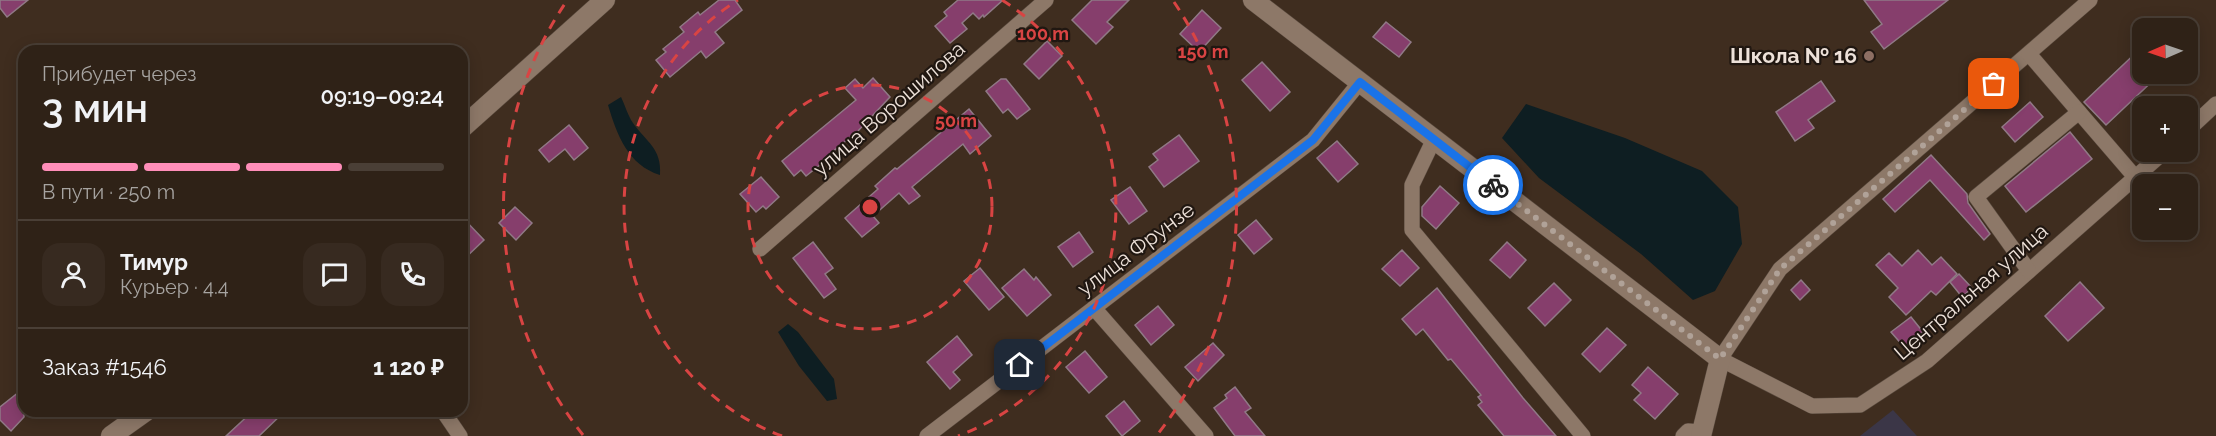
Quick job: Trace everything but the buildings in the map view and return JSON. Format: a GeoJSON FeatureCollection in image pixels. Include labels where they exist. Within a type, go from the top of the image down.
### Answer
{"type":"FeatureCollection","features":[{"type":"Feature","properties":{"kind":"street"},"geometry":{"type":"LineString","coordinates":[[468,123],[604,0]]}},
{"type":"Feature","properties":{"kind":"street","name":"улица Ворошилова"},"geometry":{"type":"LineString","coordinates":[[760,249],[1046,0]]}},
{"type":"Feature","properties":{"kind":"street"},"geometry":{"type":"LineString","coordinates":[[1253,0],[1720,359]]}},
{"type":"Feature","properties":{"kind":"street"},"geometry":{"type":"LineString","coordinates":[[1695,435],[1720,359],[1780,269],[2090,0]]}},
{"type":"Feature","properties":{"kind":"street"},"geometry":{"type":"LineString","coordinates":[[2029,54],[2132,174]]}},
{"type":"Feature","properties":{"kind":"street","name":"улица Фрунзе"},"geometry":{"type":"LineString","coordinates":[[927,436],[1313,140],[1360,82]]}},
{"type":"Feature","properties":{"kind":"street"},"geometry":{"type":"LineString","coordinates":[[2198,121],[2216,105]]}},
{"type":"Feature","properties":{"kind":"street"},"geometry":{"type":"LineString","coordinates":[[2028,271],[1976,197],[2079,112]]}},
{"type":"Feature","properties":{"kind":"street"},"geometry":{"type":"LineString","coordinates":[[1434,139],[1412,185],[1412,230],[1583,436]]}},
{"type":"Feature","properties":{"kind":"street","name":"Центральная улица"},"geometry":{"type":"LineString","coordinates":[[2138,174],[2152,162]]}},
{"type":"Feature","properties":{"kind":"street","name":"Центральная улица"},"geometry":{"type":"LineString","coordinates":[[1720,359],[1812,406],[1860,405],[1927,361],[2132,180]]}},
{"type":"Feature","properties":{"kind":"street"},"geometry":{"type":"LineString","coordinates":[[1094,308],[1206,436]]}},
{"type":"Feature","properties":{"kind":"street"},"geometry":{"type":"LineString","coordinates":[[111,436],[138,417]]}},
{"type":"Feature","properties":{"kind":"street"},"geometry":{"type":"LineString","coordinates":[[446,417],[460,436]]}},
{"type":"Feature","properties":{"kind":"shaded area"},"geometry":{"type":"Polygon","coordinates":[[[621,97],[631,120],[656,152],[660,175],[640,164],[625,148],[620,138],[608,105],[621,97]]]}},
{"type":"Feature","properties":{"kind":"shaded area"},"geometry":{"type":"Polygon","coordinates":[[[1526,104],[1625,138],[1702,171],[1738,207],[1742,244],[1715,291],[1693,300],[1641,254],[1539,178],[1502,138],[1526,104]]]}},
{"type":"Feature","properties":{"kind":"shaded area"},"geometry":{"type":"Polygon","coordinates":[[[788,324],[798,332],[834,379],[837,399],[827,401],[799,366],[778,332],[788,324]]]}},
{"type":"Feature","properties":{"kind":"shaded area"},"geometry":{"type":"Polygon","coordinates":[[[1893,410],[1917,436],[1860,436],[1893,410]]]}},
{"type":"Feature","properties":{"kind":"way so far"},"geometry":{"type":"LineString","coordinates":[[1493,185],[1720,359],[1780,269],[1994,84]]}},
{"type":"Feature","properties":{"kind":"place","name":"Школа № 16"},"geometry":{"type":"Point","coordinates":[1869,56]}},
{"type":"Feature","properties":{"kind":"route"},"geometry":{"type":"LineString","coordinates":[[1020,365],[1313,140],[1360,82],[1493,185]]}}]}
